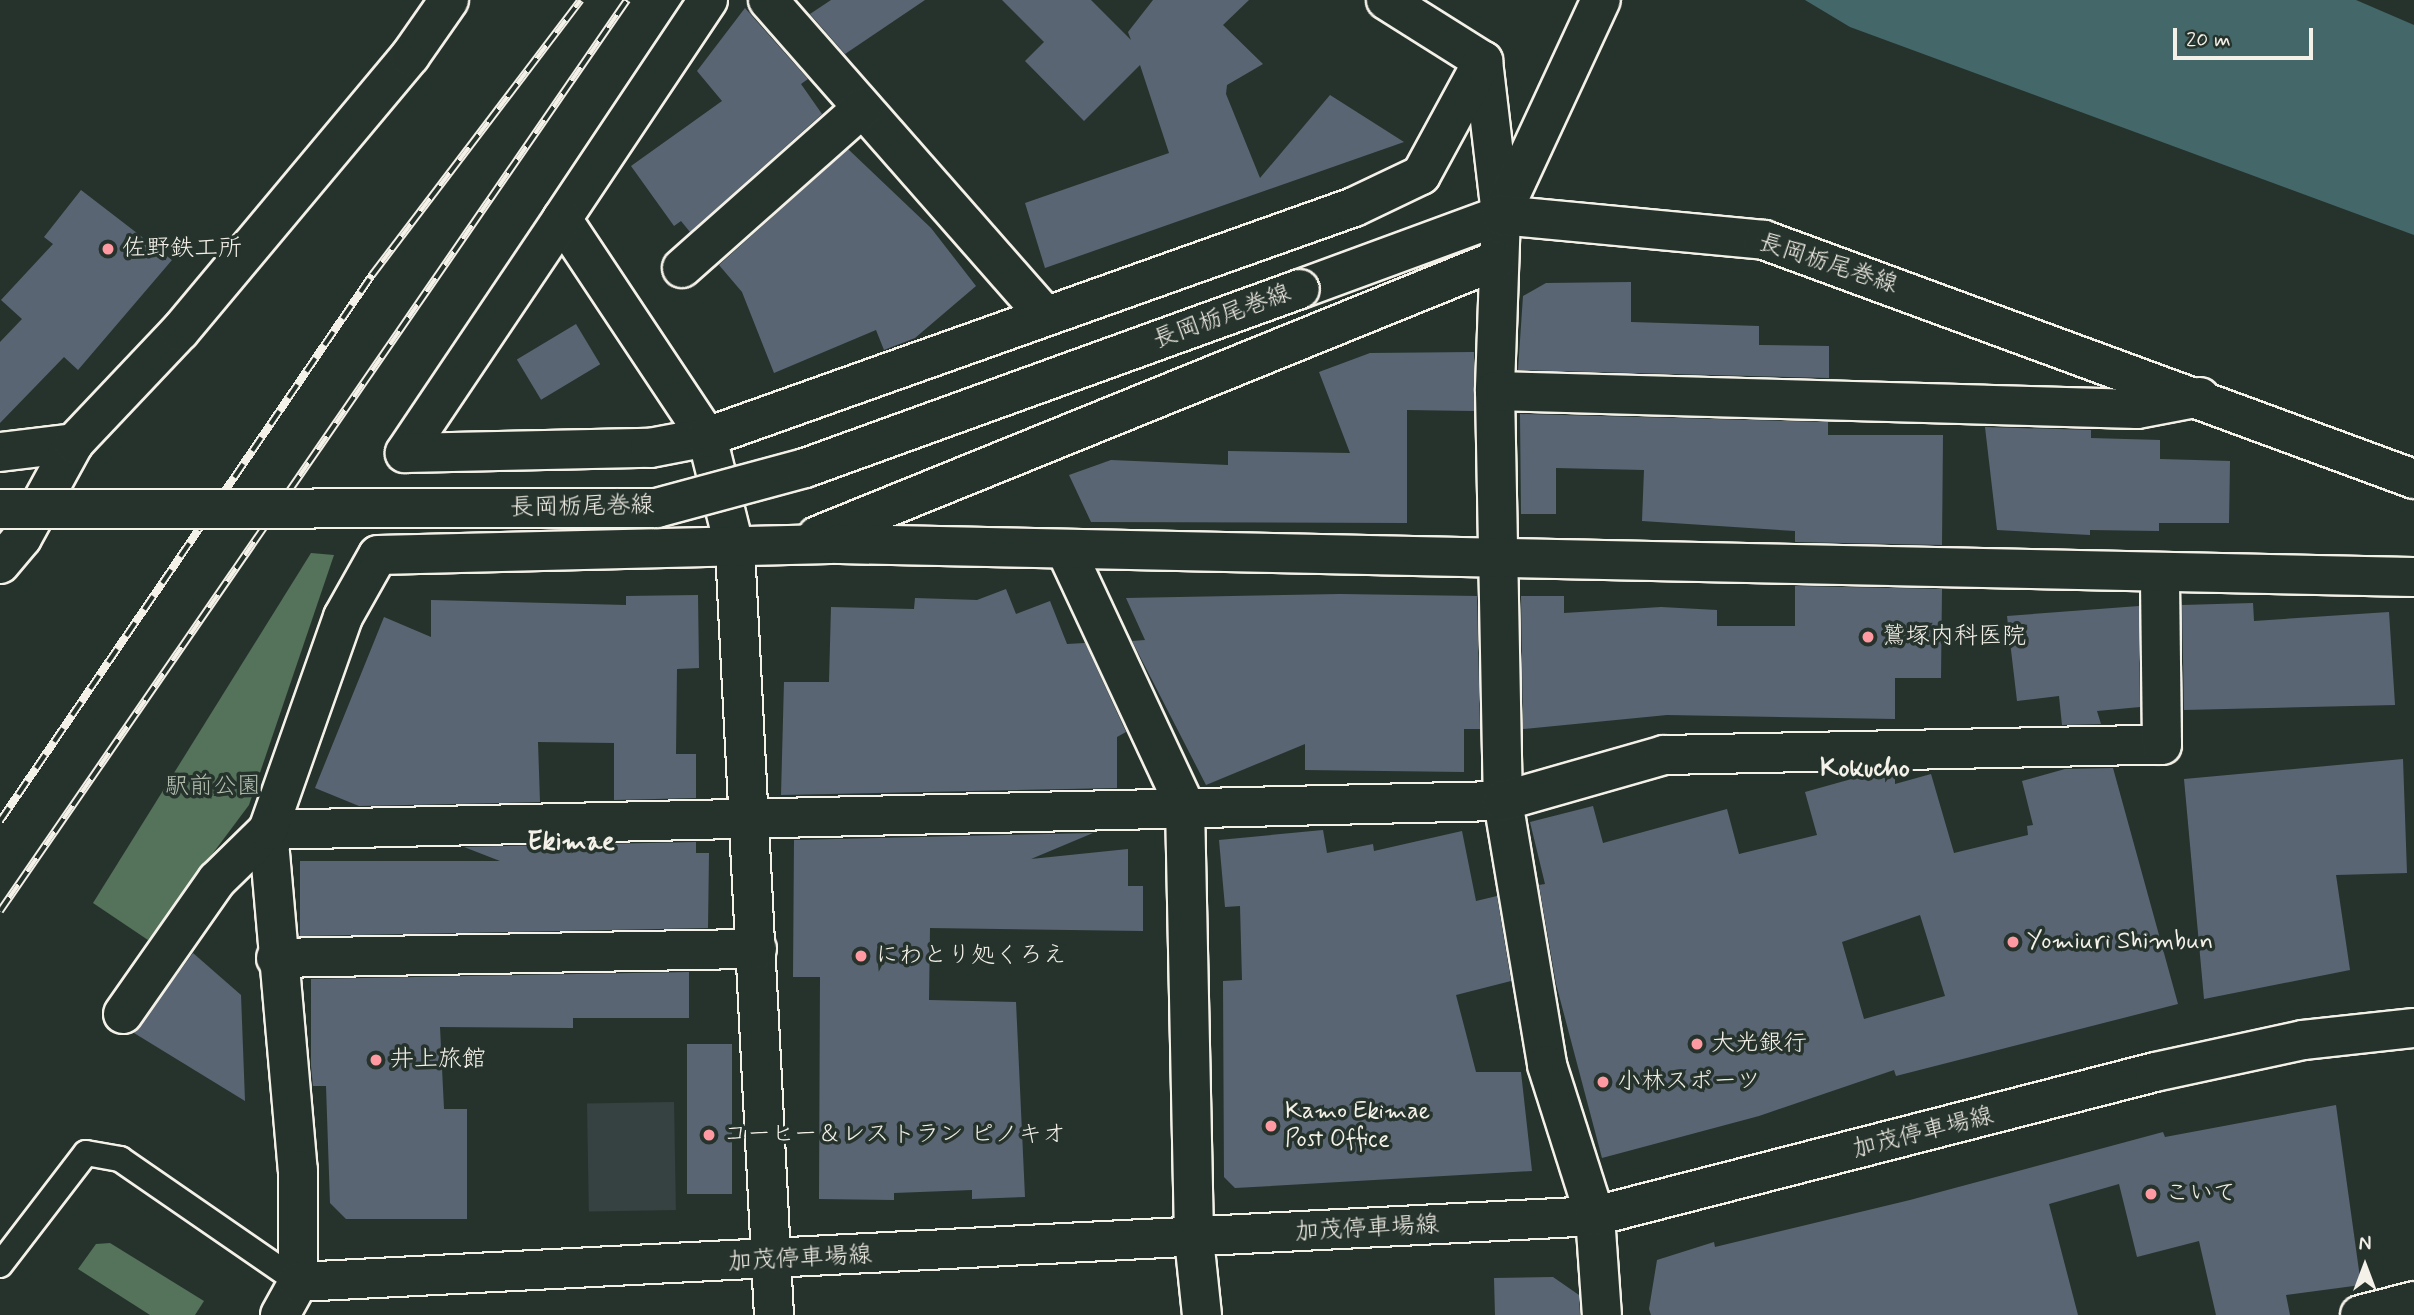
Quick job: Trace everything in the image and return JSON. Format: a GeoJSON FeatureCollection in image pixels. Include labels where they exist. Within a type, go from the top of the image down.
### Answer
{"type":"FeatureCollection","features":[{"type":"Feature","properties":{"kind":"street"},"geometry":{"type":"LineString","coordinates":[[0,564],[22,538],[74,443],[180,331],[410,56],[449,0]]}},
{"type":"Feature","properties":{"kind":"street"},"geometry":{"type":"LineString","coordinates":[[708,0],[405,453],[650,448],[708,436],[1044,314],[1354,207],[1422,175],[1483,61]]}},
{"type":"Feature","properties":{"kind":"street"},"geometry":{"type":"LineString","coordinates":[[768,0],[1044,314]]}},
{"type":"Feature","properties":{"kind":"street"},"geometry":{"type":"LineString","coordinates":[[1386,0],[1483,61]]}},
{"type":"Feature","properties":{"kind":"street"},"geometry":{"type":"LineString","coordinates":[[1501,215],[1601,0]]}},
{"type":"Feature","properties":{"kind":"street"},"geometry":{"type":"LineString","coordinates":[[1483,61],[1501,215],[1495,261],[1495,391],[1503,801],[1547,1065],[1595,1216],[1602,1315]]}},
{"type":"Feature","properties":{"kind":"street"},"geometry":{"type":"LineString","coordinates":[[682,268],[862,108]]}},
{"type":"Feature","properties":{"kind":"street","name":"長岡栃尾巻線"},"geometry":{"type":"LineString","coordinates":[[0,509],[657,508],[805,468],[1501,215],[1764,240],[2200,397],[2414,479]]}},
{"type":"Feature","properties":{"kind":"street"},"geometry":{"type":"LineString","coordinates":[[562,219],[708,436],[735,549],[774,1261],[774,1315]]}},
{"type":"Feature","properties":{"kind":"street"},"geometry":{"type":"LineString","coordinates":[[795,545],[1495,261]]}},
{"type":"Feature","properties":{"kind":"street"},"geometry":{"type":"LineString","coordinates":[[1495,391],[2137,409],[2200,397]]}},
{"type":"Feature","properties":{"kind":"street"},"geometry":{"type":"LineString","coordinates":[[0,452],[74,443]]}},
{"type":"Feature","properties":{"kind":"street"},"geometry":{"type":"LineString","coordinates":[[280,1315],[298,1282],[298,1170],[276,958],[268,830],[343,617],[378,555],[735,549],[795,545],[1067,553],[2414,577]]}},
{"type":"Feature","properties":{"kind":"street"},"geometry":{"type":"LineString","coordinates":[[1067,553],[1185,806],[1194,1239],[1202,1315]]}},
{"type":"Feature","properties":{"kind":"street"},"geometry":{"type":"LineString","coordinates":[[123,1014],[217,880],[268,830],[750,820],[1185,806],[1503,801],[1664,755],[2162,745],[2160,573]]}},
{"type":"Feature","properties":{"kind":"street"},"geometry":{"type":"LineString","coordinates":[[276,958],[757,949]]}},
{"type":"Feature","properties":{"kind":"street","name":"加茂停車場線"},"geometry":{"type":"LineString","coordinates":[[298,1282],[774,1261],[1595,1216],[2155,1072],[2303,1040],[2414,1028]]}},
{"type":"Feature","properties":{"kind":"street"},"geometry":{"type":"LineString","coordinates":[[2360,1315],[2414,1301]]}},
{"type":"Feature","properties":{"kind":"lane"},"geometry":{"type":"LineString","coordinates":[[0,1265],[86,1153],[120,1159],[298,1282]]}},
{"type":"Feature","properties":{"kind":"shaded area"},"geometry":{"type":"Polygon","coordinates":[[[674,1102],[676,1210],[589,1212],[587,1104],[674,1102]]]}},
{"type":"Feature","properties":{"kind":"green space","name":"駅前公園"},"geometry":{"type":"Polygon","coordinates":[[[311,553],[334,555],[249,805],[148,940],[93,903],[311,553]]]}},
{"type":"Feature","properties":{"kind":"green space"},"geometry":{"type":"Polygon","coordinates":[[[110,1243],[204,1301],[195,1315],[150,1315],[78,1269],[96,1244],[110,1243]]]}},
{"type":"Feature","properties":{"kind":"water"},"geometry":{"type":"Polygon","coordinates":[[[1805,0],[2356,0],[2414,25],[2414,235],[1850,27],[1805,0]]]}},
{"type":"Feature","properties":{"kind":"building"},"geometry":{"type":"Polygon","coordinates":[[[831,0],[925,0],[845,54],[810,14],[831,0]]]}},
{"type":"Feature","properties":{"kind":"building"},"geometry":{"type":"Polygon","coordinates":[[[1002,0],[1091,0],[1131,40],[1128,32],[1153,0],[1249,0],[1223,25],[1263,64],[1227,85],[1226,94],[1260,178],[1330,95],[1404,142],[1045,268],[1025,203],[1169,153],[1140,65],[1084,121],[1025,61],[1044,42],[1002,0]]]}},
{"type":"Feature","properties":{"kind":"building"},"geometry":{"type":"Polygon","coordinates":[[[745,8],[808,79],[801,84],[822,114],[690,232],[681,221],[674,226],[631,166],[722,101],[697,71],[745,8]]]}},
{"type":"Feature","properties":{"kind":"building"},"geometry":{"type":"Polygon","coordinates":[[[848,149],[931,228],[976,286],[915,338],[884,350],[876,330],[774,373],[742,292],[719,265],[848,149]]]}},
{"type":"Feature","properties":{"kind":"building"},"geometry":{"type":"Polygon","coordinates":[[[81,190],[172,260],[78,370],[64,357],[0,423],[0,342],[22,319],[1,300],[53,244],[44,237],[81,190]]]}},
{"type":"Feature","properties":{"kind":"building"},"geometry":{"type":"Polygon","coordinates":[[[1631,282],[1631,322],[1759,326],[1759,345],[1829,346],[1829,378],[1518,370],[1523,296],[1546,283],[1631,282]]]}},
{"type":"Feature","properties":{"kind":"building"},"geometry":{"type":"Polygon","coordinates":[[[576,324],[600,364],[541,400],[517,360],[576,324]]]}},
{"type":"Feature","properties":{"kind":"building"},"geometry":{"type":"Polygon","coordinates":[[[1474,352],[1474,411],[1407,410],[1407,523],[1091,522],[1069,475],[1111,460],[1228,465],[1228,451],[1350,453],[1319,372],[1370,353],[1474,352]]]}},
{"type":"Feature","properties":{"kind":"building"},"geometry":{"type":"Polygon","coordinates":[[[1520,414],[1828,422],[1828,435],[1943,435],[1942,545],[1795,542],[1795,531],[1642,521],[1644,470],[1556,468],[1556,514],[1521,514],[1520,414]]]}},
{"type":"Feature","properties":{"kind":"building"},"geometry":{"type":"Polygon","coordinates":[[[1985,427],[2091,430],[2091,438],[2160,440],[2160,459],[2230,461],[2229,523],[2159,523],[2159,531],[2090,530],[2090,535],[1997,530],[1985,427]]]}},
{"type":"Feature","properties":{"kind":"building"},"geometry":{"type":"Polygon","coordinates":[[[1795,586],[1942,589],[1941,678],[1895,678],[1895,719],[1667,715],[1523,729],[1521,596],[1564,596],[1564,613],[1661,607],[1717,610],[1717,626],[1795,626],[1795,586]]]}},
{"type":"Feature","properties":{"kind":"building"},"geometry":{"type":"Polygon","coordinates":[[[1006,589],[1016,614],[1050,601],[1067,644],[1085,643],[1126,732],[1117,737],[1117,788],[781,795],[784,682],[829,682],[831,607],[914,609],[915,598],[977,600],[1006,589]]]}},
{"type":"Feature","properties":{"kind":"building"},"geometry":{"type":"Polygon","coordinates":[[[1340,594],[1477,596],[1480,729],[1464,729],[1464,772],[1305,770],[1305,744],[1206,785],[1132,641],[1145,640],[1126,598],[1340,594]]]}},
{"type":"Feature","properties":{"kind":"building"},"geometry":{"type":"Polygon","coordinates":[[[698,595],[699,668],[677,669],[676,754],[696,754],[696,798],[614,800],[614,743],[538,742],[540,802],[359,806],[315,788],[384,617],[431,637],[431,600],[626,605],[626,596],[698,595]]]}},
{"type":"Feature","properties":{"kind":"building"},"geometry":{"type":"Polygon","coordinates":[[[2253,603],[2254,621],[2389,612],[2395,705],[2184,710],[2182,605],[2253,603]]]}},
{"type":"Feature","properties":{"kind":"building"},"geometry":{"type":"Polygon","coordinates":[[[2139,606],[2140,707],[2097,711],[2101,724],[2062,725],[2059,696],[2017,701],[2007,616],[2139,606]]]}},
{"type":"Feature","properties":{"kind":"building"},"geometry":{"type":"Polygon","coordinates":[[[2403,759],[2407,873],[2336,875],[2350,970],[2204,999],[2184,779],[2403,759]]]}},
{"type":"Feature","properties":{"kind":"building"},"geometry":{"type":"Polygon","coordinates":[[[2113,768],[2178,1004],[1896,1076],[1894,1070],[1759,1116],[1602,1158],[1556,984],[1539,885],[1545,884],[1530,822],[1593,806],[1603,843],[1727,809],[1739,854],[1817,835],[1805,792],[1873,773],[1895,772],[1895,784],[1931,774],[1954,853],[2028,835],[2027,826],[2033,825],[2022,781],[2065,769],[2113,768]],[[1920,915],[1842,942],[1864,1019],[1945,996],[1920,915]]]}},
{"type":"Feature","properties":{"kind":"building"},"geometry":{"type":"Polygon","coordinates":[[[1323,830],[1327,853],[1373,844],[1374,851],[1462,831],[1476,901],[1497,896],[1511,981],[1456,995],[1476,1072],[1521,1072],[1532,1171],[1235,1188],[1224,1177],[1223,981],[1242,980],[1240,906],[1225,907],[1219,840],[1323,830]]]}},
{"type":"Feature","properties":{"kind":"building"},"geometry":{"type":"Polygon","coordinates":[[[1093,833],[1031,859],[1128,849],[1128,886],[1143,886],[1143,931],[930,928],[929,1000],[1016,1002],[1025,1197],[972,1199],[972,1190],[894,1193],[894,1200],[819,1199],[820,977],[793,977],[794,840],[1093,833]]]}},
{"type":"Feature","properties":{"kind":"building"},"geometry":{"type":"Polygon","coordinates":[[[696,842],[696,853],[709,853],[708,928],[300,936],[300,861],[500,861],[464,847],[696,842]]]}},
{"type":"Feature","properties":{"kind":"building"},"geometry":{"type":"Polygon","coordinates":[[[193,953],[241,995],[245,1101],[134,1033],[193,953]]]}},
{"type":"Feature","properties":{"kind":"building"},"geometry":{"type":"Polygon","coordinates":[[[689,972],[689,1018],[573,1018],[573,1028],[440,1027],[444,1109],[467,1109],[467,1219],[346,1219],[330,1203],[326,1086],[313,1086],[311,1066],[311,979],[689,972]]]}},
{"type":"Feature","properties":{"kind":"building","name":"コーヒー＆レストラン ピノキオ"},"geometry":{"type":"Polygon","coordinates":[[[687,1044],[732,1044],[732,1194],[687,1194],[687,1044]]]}},
{"type":"Feature","properties":{"kind":"building"},"geometry":{"type":"Polygon","coordinates":[[[2336,1105],[2361,1285],[2286,1295],[2290,1315],[2216,1315],[2199,1241],[2137,1257],[2119,1184],[2049,1204],[2078,1315],[1651,1315],[1649,1309],[1657,1260],[1714,1242],[1715,1247],[1910,1200],[2163,1132],[2165,1137],[2336,1105]]]}},
{"type":"Feature","properties":{"kind":"building"},"geometry":{"type":"Polygon","coordinates":[[[1553,1277],[1579,1295],[1580,1315],[1495,1315],[1494,1278],[1553,1277]]]}},
{"type":"Feature","properties":{"kind":"railway"},"geometry":{"type":"LineString","coordinates":[[0,821],[372,275],[581,0]]}},
{"type":"Feature","properties":{"kind":"railway"},"geometry":{"type":"LineString","coordinates":[[0,911],[627,0]]}},
{"type":"Feature","properties":{"kind":"place","name":"佐野鉄工所"},"geometry":{"type":"Point","coordinates":[108,249]}},
{"type":"Feature","properties":{"kind":"place","name":"鷲塚内科医院"},"geometry":{"type":"Point","coordinates":[1868,637]}},
{"type":"Feature","properties":{"kind":"place","name":"Yomiuri Shimbun"},"geometry":{"type":"Point","coordinates":[2013,942]}},
{"type":"Feature","properties":{"kind":"place","name":"にわとり処くろえ"},"geometry":{"type":"Point","coordinates":[861,956]}},
{"type":"Feature","properties":{"kind":"place","name":"大光銀行"},"geometry":{"type":"Point","coordinates":[1697,1044]}},
{"type":"Feature","properties":{"kind":"place","name":"井上旅館"},"geometry":{"type":"Point","coordinates":[376,1060]}},
{"type":"Feature","properties":{"kind":"place","name":"小林スポーツ"},"geometry":{"type":"Point","coordinates":[1603,1082]}},
{"type":"Feature","properties":{"kind":"place","name":"Kamo Ekimae Post Office"},"geometry":{"type":"Point","coordinates":[1271,1126]}},
{"type":"Feature","properties":{"kind":"place","name":"コーヒー＆レストラン ピノキオ"},"geometry":{"type":"Point","coordinates":[709,1135]}},
{"type":"Feature","properties":{"kind":"place","name":"こいて"},"geometry":{"type":"Point","coordinates":[2151,1194]}},
{"type":"Feature","properties":{"kind":"district","name":"Kokucho"},"geometry":{"type":"Point","coordinates":[1865,770]}},
{"type":"Feature","properties":{"kind":"district","name":"Ekimae"},"geometry":{"type":"Point","coordinates":[571,843]}}]}
